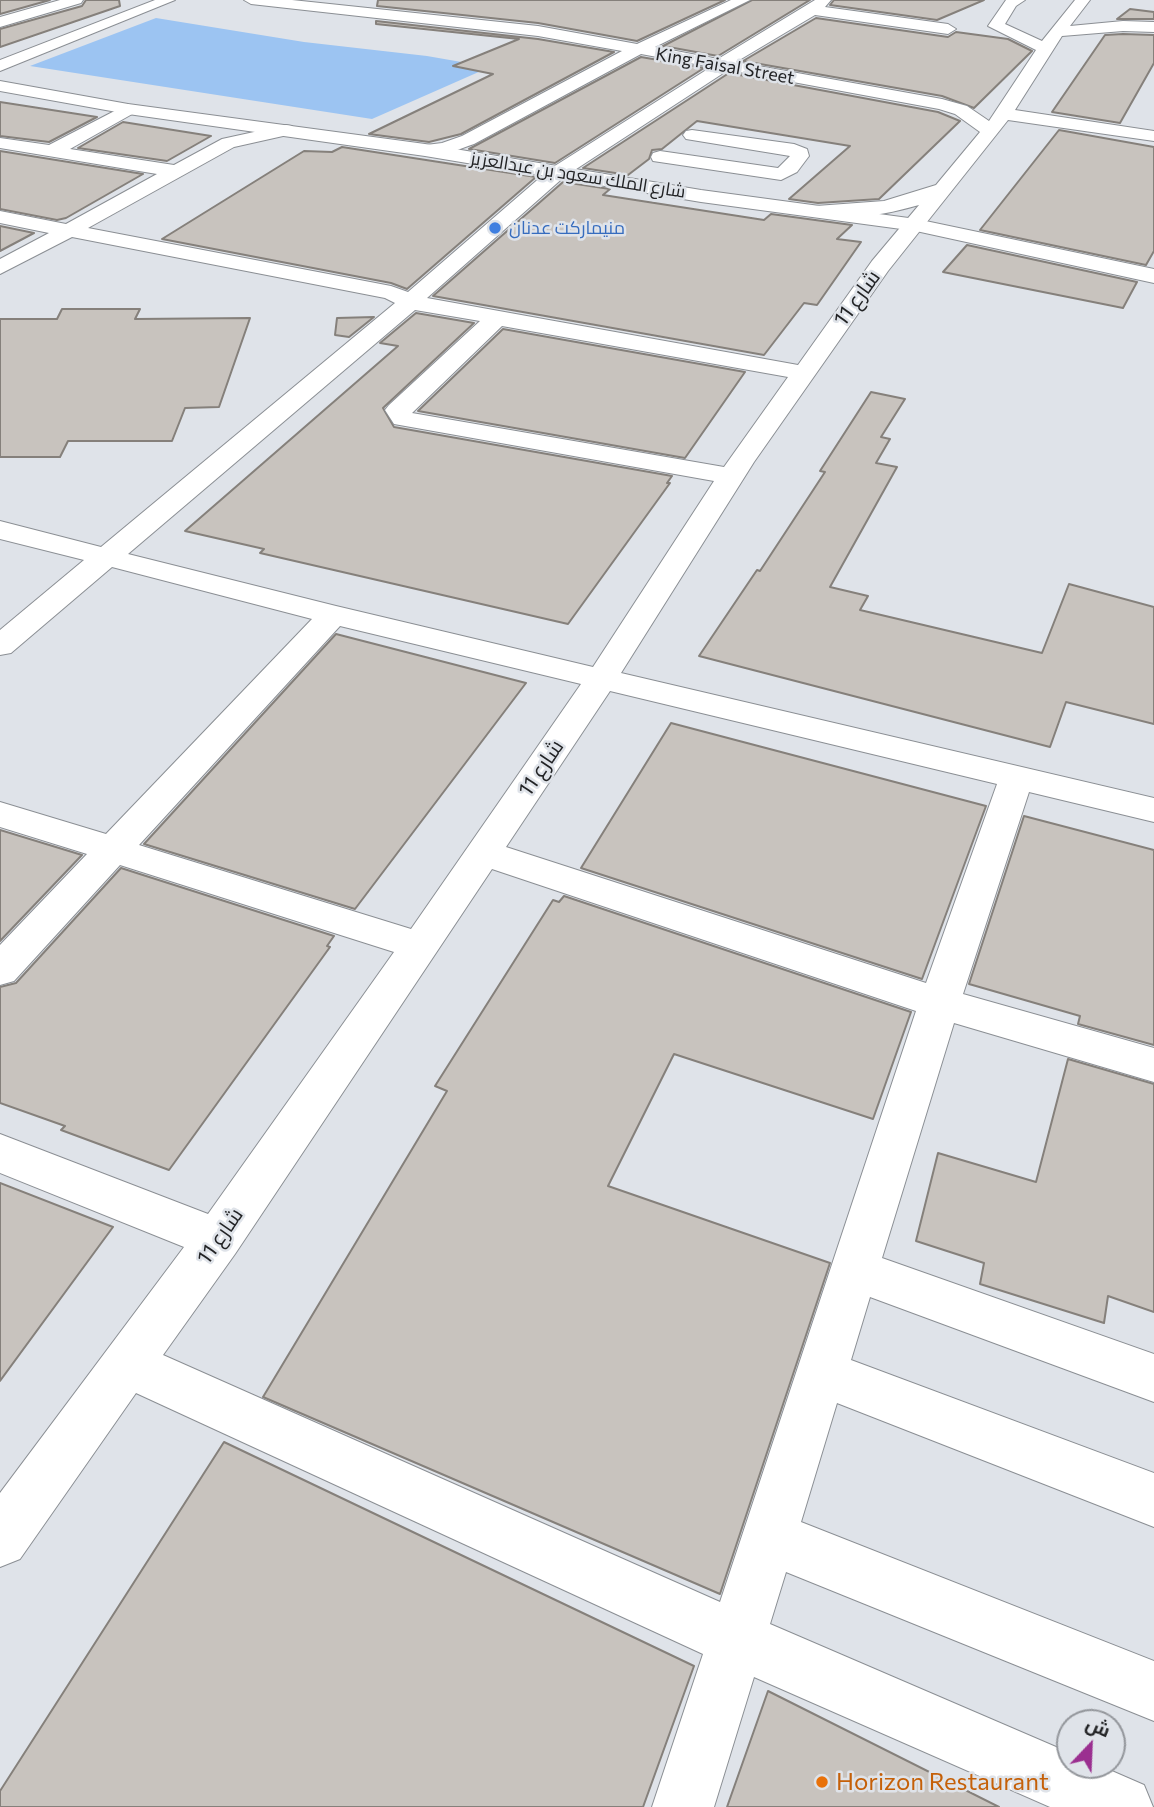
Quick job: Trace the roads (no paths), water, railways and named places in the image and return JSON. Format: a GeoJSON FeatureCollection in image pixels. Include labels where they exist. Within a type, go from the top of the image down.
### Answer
{"type":"FeatureCollection","features":[{"type":"Feature","properties":{"kind":"street"},"geometry":{"type":"LineString","coordinates":[[0,22],[76,0]]}},
{"type":"Feature","properties":{"kind":"street"},"geometry":{"type":"LineString","coordinates":[[0,54],[141,0]]}},
{"type":"Feature","properties":{"kind":"street"},"geometry":{"type":"LineString","coordinates":[[0,65],[168,0]]}},
{"type":"Feature","properties":{"kind":"street"},"geometry":{"type":"LineString","coordinates":[[251,0],[453,22]]}},
{"type":"Feature","properties":{"kind":"street"},"geometry":{"type":"LineString","coordinates":[[399,0],[398,4],[411,13],[453,22]]}},
{"type":"Feature","properties":{"kind":"street"},"geometry":{"type":"LineString","coordinates":[[425,150],[445,148],[467,140],[637,50],[743,0]]}},
{"type":"Feature","properties":{"kind":"street"},"geometry":{"type":"LineString","coordinates":[[1018,0],[1011,3],[996,26],[1052,40],[1123,26],[1154,27]]}},
{"type":"Feature","properties":{"kind":"street"},"geometry":{"type":"LineString","coordinates":[[0,646],[410,302],[557,173],[818,5],[948,29]]}},
{"type":"Feature","properties":{"kind":"street"},"geometry":{"type":"LineString","coordinates":[[1098,6],[1154,19]]}},
{"type":"Feature","properties":{"kind":"street","name":"شارع 11"},"geometry":{"type":"LineString","coordinates":[[0,1539],[218,1239],[602,678],[731,476],[804,373],[910,231],[997,123],[1052,40],[1098,6]]}},
{"type":"Feature","properties":{"kind":"street","name":"King Faisal Street"},"geometry":{"type":"LineString","coordinates":[[453,22],[538,31],[942,104],[997,123],[1147,135]]}},
{"type":"Feature","properties":{"kind":"street","name":"شارع الملك سعود بن عبدالعزيز"},"geometry":{"type":"LineString","coordinates":[[0,86],[128,109],[425,150],[701,196],[823,210],[1154,289]]}},
{"type":"Feature","properties":{"kind":"street"},"geometry":{"type":"LineString","coordinates":[[52,151],[128,109]]}},
{"type":"Feature","properties":{"kind":"street"},"geometry":{"type":"LineString","coordinates":[[1147,135],[1154,119]]}},
{"type":"Feature","properties":{"kind":"street"},"geometry":{"type":"LineString","coordinates":[[701,196],[645,178],[639,173],[712,123]]}},
{"type":"Feature","properties":{"kind":"street"},"geometry":{"type":"LineString","coordinates":[[0,268],[228,144],[286,130]]}},
{"type":"Feature","properties":{"kind":"street"},"geometry":{"type":"LineString","coordinates":[[660,157],[781,174],[788,171],[800,158],[800,153],[794,150],[692,135]]}},
{"type":"Feature","properties":{"kind":"street"},"geometry":{"type":"LineString","coordinates":[[0,143],[175,171]]}},
{"type":"Feature","properties":{"kind":"street"},"geometry":{"type":"LineString","coordinates":[[823,210],[882,210],[914,203],[945,188]]}},
{"type":"Feature","properties":{"kind":"street"},"geometry":{"type":"LineString","coordinates":[[0,217],[391,293],[410,302],[804,373]]}},
{"type":"Feature","properties":{"kind":"street","name":"شارع الملك سعود بن عبدالعزيز"},"geometry":{"type":"LineString","coordinates":[[910,231],[1154,276]]}},
{"type":"Feature","properties":{"kind":"street"},"geometry":{"type":"LineString","coordinates":[[497,318],[398,410],[403,419],[731,476]]}},
{"type":"Feature","properties":{"kind":"street"},"geometry":{"type":"LineString","coordinates":[[0,530],[333,615],[1154,810]]}},
{"type":"Feature","properties":{"kind":"street"},"geometry":{"type":"LineString","coordinates":[[0,970],[333,615]]}},
{"type":"Feature","properties":{"kind":"street"},"geometry":{"type":"LineString","coordinates":[[683,1807],[939,1003],[1017,776]]}},
{"type":"Feature","properties":{"kind":"street"},"geometry":{"type":"LineString","coordinates":[[0,814],[420,946]]}},
{"type":"Feature","properties":{"kind":"street"},"geometry":{"type":"LineString","coordinates":[[483,853],[939,1003],[1154,1065]]}},
{"type":"Feature","properties":{"kind":"street"},"geometry":{"type":"LineString","coordinates":[[0,1153],[218,1239]]}},
{"type":"Feature","properties":{"kind":"street"},"geometry":{"type":"LineString","coordinates":[[854,1270],[1154,1378]]}},
{"type":"Feature","properties":{"kind":"street"},"geometry":{"type":"LineString","coordinates":[[127,1364],[736,1639],[1122,1807]]}},
{"type":"Feature","properties":{"kind":"street"},"geometry":{"type":"LineString","coordinates":[[821,1374],[1154,1500]]}},
{"type":"Feature","properties":{"kind":"street"},"geometry":{"type":"LineString","coordinates":[[769,1537],[1154,1691]]}},
{"type":"Feature","properties":{"kind":"place","name":"منيماركت عدنان"},"geometry":{"type":"Point","coordinates":[495,228]}},
{"type":"Feature","properties":{"kind":"place","name":"Horizon Restaurant"},"geometry":{"type":"Point","coordinates":[822,1782]}}]}
